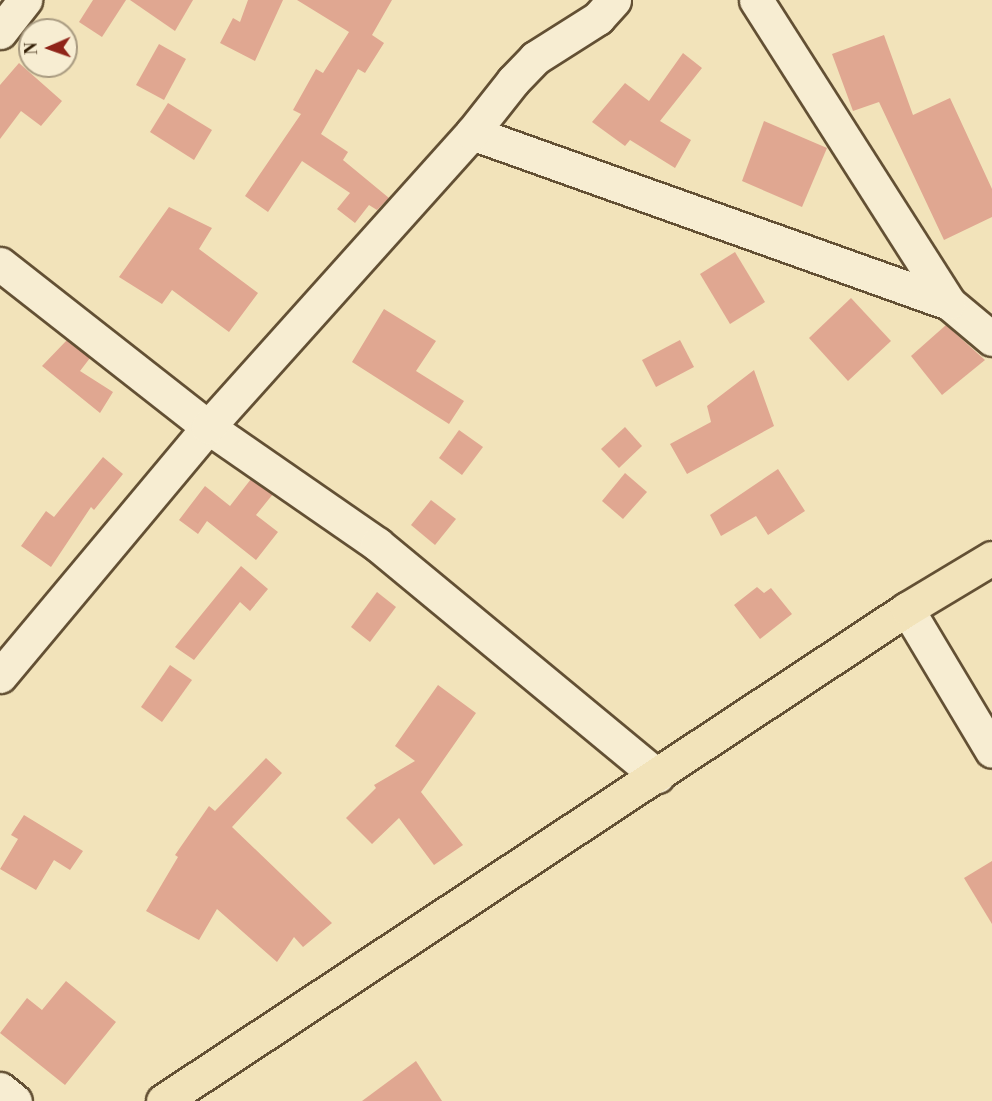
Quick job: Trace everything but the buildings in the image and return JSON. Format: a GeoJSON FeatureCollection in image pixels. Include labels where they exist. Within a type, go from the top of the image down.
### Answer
{"type":"FeatureCollection","features":[{"type":"Feature","properties":{"kind":"main road"},"geometry":{"type":"LineString","coordinates":[[163,1101],[907,609],[992,558]]}},
{"type":"Feature","properties":{"kind":"street"},"geometry":{"type":"LineString","coordinates":[[0,32],[24,0]]}},
{"type":"Feature","properties":{"kind":"street"},"geometry":{"type":"LineString","coordinates":[[0,676],[208,427],[472,133],[535,58],[598,18],[614,0]]}},
{"type":"Feature","properties":{"kind":"street"},"geometry":{"type":"LineString","coordinates":[[756,0],[948,303],[992,339]]}},
{"type":"Feature","properties":{"kind":"street"},"geometry":{"type":"LineString","coordinates":[[472,133],[948,303]]}},
{"type":"Feature","properties":{"kind":"street"},"geometry":{"type":"LineString","coordinates":[[0,264],[208,427],[377,544],[657,776]]}},
{"type":"Feature","properties":{"kind":"street"},"geometry":{"type":"LineString","coordinates":[[907,609],[992,751]]}},
{"type":"Feature","properties":{"kind":"street"},"geometry":{"type":"LineString","coordinates":[[0,1089],[15,1101]]}}]}
